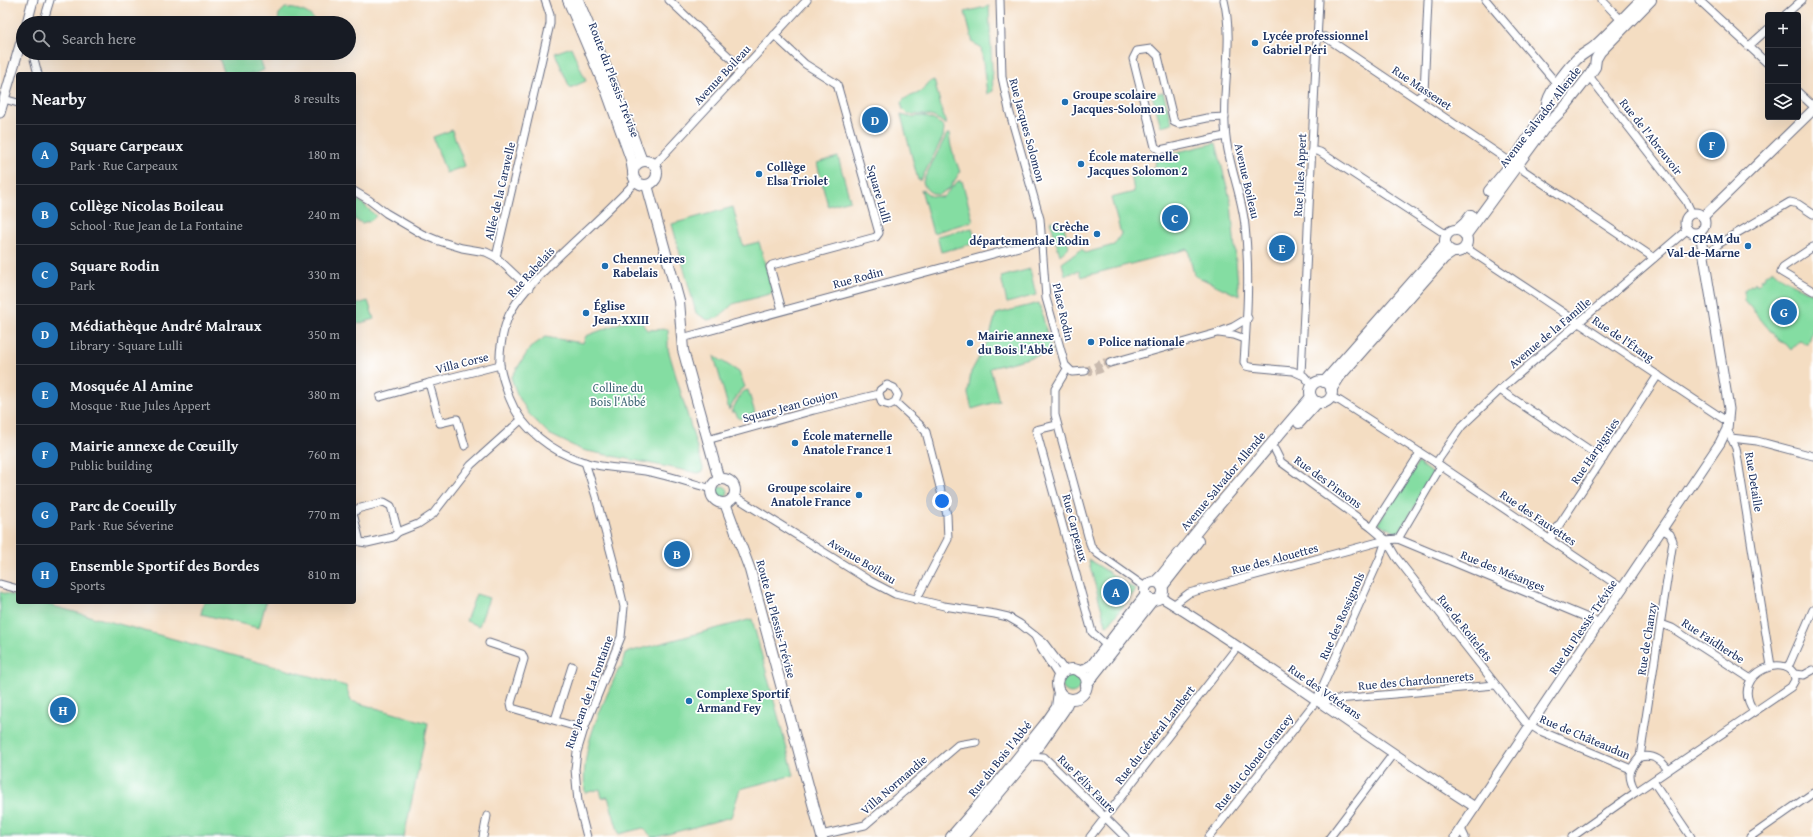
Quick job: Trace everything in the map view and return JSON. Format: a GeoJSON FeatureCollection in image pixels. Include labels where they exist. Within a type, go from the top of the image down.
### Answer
{"type":"FeatureCollection","features":[{"type":"Feature","properties":{"kind":"main road","name":"Route du Plessis-Trévise"},"geometry":{"type":"LineString","coordinates":[[568,0],[607,92],[629,154],[633,170]]}},
{"type":"Feature","properties":{"kind":"main road","name":"Route du Plessis-Trévise"},"geometry":{"type":"LineString","coordinates":[[578,0],[614,87],[642,161]]}},
{"type":"Feature","properties":{"kind":"main road","name":"Avenue Salvador Allende"},"geometry":{"type":"LineString","coordinates":[[1514,164],[1547,109],[1547,100],[1557,84],[1576,60],[1587,53],[1641,0]]}},
{"type":"Feature","properties":{"kind":"main road","name":"Avenue Salvador Allende"},"geometry":{"type":"LineString","coordinates":[[1324,382],[1446,240],[1451,231],[1461,233],[1465,223],[1546,126],[1564,108],[1589,76],[1595,67],[1596,59],[1600,52],[1651,0]]}},
{"type":"Feature","properties":{"kind":"main road"},"geometry":{"type":"LineString","coordinates":[[1587,53],[1593,54],[1596,59]]}},
{"type":"Feature","properties":{"kind":"main road"},"geometry":{"type":"LineString","coordinates":[[1547,109],[1557,114]]}},
{"type":"Feature","properties":{"kind":"main road"},"geometry":{"type":"LineString","coordinates":[[642,161],[646,161],[654,165],[657,172],[656,179],[647,185],[641,185],[633,176],[633,170],[636,165],[642,161]]}},
{"type":"Feature","properties":{"kind":"main road"},"geometry":{"type":"LineString","coordinates":[[647,185],[679,301],[683,350],[719,480]]}},
{"type":"Feature","properties":{"kind":"main road"},"geometry":{"type":"LineString","coordinates":[[1446,240],[1447,248],[1453,252],[1460,252],[1466,248],[1467,241],[1461,233]]}},
{"type":"Feature","properties":{"kind":"main road"},"geometry":{"type":"LineString","coordinates":[[1331,393],[1329,385],[1324,382],[1318,382],[1312,385],[1310,391],[1314,400],[1326,401],[1331,393],[1340,376],[1441,262],[1453,252]]}},
{"type":"Feature","properties":{"kind":"main road","name":"Avenue Salvador Allende"},"geometry":{"type":"LineString","coordinates":[[1080,672],[1092,665],[1275,450],[1314,400]]}},
{"type":"Feature","properties":{"kind":"main road","name":"Avenue Salvador Allende"},"geometry":{"type":"LineString","coordinates":[[1086,685],[1153,592],[1162,575],[1207,519],[1314,400]]}},
{"type":"Feature","properties":{"kind":"main road"},"geometry":{"type":"LineString","coordinates":[[724,479],[731,482],[734,489],[734,496],[731,500],[725,503],[714,500],[711,493],[714,483],[719,480],[724,479]]}},
{"type":"Feature","properties":{"kind":"main road","name":"Route du Plessis-Trévise"},"geometry":{"type":"LineString","coordinates":[[725,503],[750,570],[822,836]]}},
{"type":"Feature","properties":{"kind":"main road"},"geometry":{"type":"LineString","coordinates":[[1075,670],[1084,675],[1086,685],[1081,696],[1069,699],[1060,692],[1057,684],[1062,674],[1075,670]]}},
{"type":"Feature","properties":{"kind":"main road","name":"Rue du Bois l'Abbé"},"geometry":{"type":"LineString","coordinates":[[951,837],[996,785],[1048,720],[1057,707],[1060,692]]}},
{"type":"Feature","properties":{"kind":"main road"},"geometry":{"type":"LineString","coordinates":[[965,835],[1030,756],[1064,710],[1069,699]]}},
{"type":"Feature","properties":{"kind":"street"},"geometry":{"type":"LineString","coordinates":[[29,16],[33,0]]}},
{"type":"Feature","properties":{"kind":"street"},"geometry":{"type":"LineString","coordinates":[[45,16],[50,0]]}},
{"type":"Feature","properties":{"kind":"street","name":"Allée de la Caravelle"},"geometry":{"type":"LineString","coordinates":[[496,257],[550,24],[550,15],[545,0]]}},
{"type":"Feature","properties":{"kind":"street"},"geometry":{"type":"LineString","coordinates":[[670,0],[742,69]]}},
{"type":"Feature","properties":{"kind":"street","name":"Avenue Boileau"},"geometry":{"type":"LineString","coordinates":[[654,165],[807,0]]}},
{"type":"Feature","properties":{"kind":"street","name":"Rue Jacques Solomon"},"geometry":{"type":"LineString","coordinates":[[1000,0],[1002,77],[1009,110],[1040,219],[1040,241]]}},
{"type":"Feature","properties":{"kind":"street","name":"Avenue Boileau"},"geometry":{"type":"LineString","coordinates":[[1224,0],[1229,41],[1225,136],[1245,225],[1248,270],[1248,318],[1244,362],[1246,366],[1301,374]]}},
{"type":"Feature","properties":{"kind":"street","name":"Rue Jules Appert"},"geometry":{"type":"LineString","coordinates":[[1301,374],[1319,0]]}},
{"type":"Feature","properties":{"kind":"street"},"geometry":{"type":"LineString","coordinates":[[1417,98],[1424,93],[1428,0]]}},
{"type":"Feature","properties":{"kind":"street"},"geometry":{"type":"LineString","coordinates":[[1486,0],[1557,84]]}},
{"type":"Feature","properties":{"kind":"street"},"geometry":{"type":"LineString","coordinates":[[1602,0],[1621,20]]}},
{"type":"Feature","properties":{"kind":"street"},"geometry":{"type":"LineString","coordinates":[[1699,0],[1765,61]]}},
{"type":"Feature","properties":{"kind":"street"},"geometry":{"type":"LineString","coordinates":[[1788,12],[1802,0]]}},
{"type":"Feature","properties":{"kind":"street"},"geometry":{"type":"LineString","coordinates":[[1749,46],[1765,32]]}},
{"type":"Feature","properties":{"kind":"street","name":"Square Lulli"},"geometry":{"type":"LineString","coordinates":[[774,35],[805,64],[837,84],[879,233],[876,237],[772,265],[770,268],[782,310]]}},
{"type":"Feature","properties":{"kind":"street","name":"Rue Massenet"},"geometry":{"type":"LineString","coordinates":[[1317,37],[1325,37],[1654,258]]}},
{"type":"Feature","properties":{"kind":"street"},"geometry":{"type":"LineString","coordinates":[[1225,117],[1208,118],[1179,124],[1174,122],[1158,56],[1150,49],[1137,51],[1133,59],[1155,147],[1160,150],[1225,136]]}},
{"type":"Feature","properties":{"kind":"street"},"geometry":{"type":"LineString","coordinates":[[0,113],[16,59]]}},
{"type":"Feature","properties":{"kind":"street"},"geometry":{"type":"LineString","coordinates":[[34,60],[37,72]]}},
{"type":"Feature","properties":{"kind":"street","name":"Rue de l'Abreuvoir"},"geometry":{"type":"LineString","coordinates":[[1589,76],[1686,201],[1692,214]]}},
{"type":"Feature","properties":{"kind":"street"},"geometry":{"type":"LineString","coordinates":[[1801,95],[1813,106]]}},
{"type":"Feature","properties":{"kind":"street"},"geometry":{"type":"LineString","coordinates":[[4,99],[16,102]]}},
{"type":"Feature","properties":{"kind":"street"},"geometry":{"type":"LineString","coordinates":[[1703,217],[1813,110]]}},
{"type":"Feature","properties":{"kind":"street"},"geometry":{"type":"LineString","coordinates":[[1312,150],[1326,156],[1446,240]]}},
{"type":"Feature","properties":{"kind":"street","name":"Rue Rabelais"},"geometry":{"type":"LineString","coordinates":[[636,181],[601,218],[565,251],[529,288],[513,308],[506,324],[500,365],[511,402],[521,420],[529,429],[547,443],[585,462],[650,472],[680,479],[711,489]]}},
{"type":"Feature","properties":{"kind":"street"},"geometry":{"type":"LineString","coordinates":[[356,192],[386,213],[422,234],[462,248],[486,252],[496,257],[529,288]]}},
{"type":"Feature","properties":{"kind":"street"},"geometry":{"type":"LineString","coordinates":[[1704,252],[1711,251],[1720,243],[1790,202],[1798,204],[1813,214]]}},
{"type":"Feature","properties":{"kind":"street"},"geometry":{"type":"LineString","coordinates":[[1696,213],[1703,217],[1705,225],[1700,232],[1692,232],[1688,230],[1686,226],[1687,219],[1692,214],[1696,213]]}},
{"type":"Feature","properties":{"kind":"street","name":"Avenue de la Famille"},"geometry":{"type":"LineString","coordinates":[[1398,539],[1462,426],[1500,390],[1688,230]]}},
{"type":"Feature","properties":{"kind":"street","name":"Rue Detaille"},"geometry":{"type":"LineString","coordinates":[[1700,232],[1729,409],[1727,425],[1736,448],[1771,666]]}},
{"type":"Feature","properties":{"kind":"street","name":"Rue Rodin"},"geometry":{"type":"LineString","coordinates":[[682,338],[1040,241]]}},
{"type":"Feature","properties":{"kind":"street","name":"Place Rodin"},"geometry":{"type":"LineString","coordinates":[[1040,241],[1046,298],[1062,358],[1067,369]]}},
{"type":"Feature","properties":{"kind":"street"},"geometry":{"type":"LineString","coordinates":[[1813,247],[1783,267],[1781,272],[1813,291]]}},
{"type":"Feature","properties":{"kind":"street","name":"Rue de l'Étang"},"geometry":{"type":"LineString","coordinates":[[1466,248],[1658,375],[1727,425]]}},
{"type":"Feature","properties":{"kind":"street"},"geometry":{"type":"LineString","coordinates":[[1110,363],[1217,333],[1233,327],[1248,318]]}},
{"type":"Feature","properties":{"kind":"street"},"geometry":{"type":"LineString","coordinates":[[1217,333],[1234,335],[1245,339]]}},
{"type":"Feature","properties":{"kind":"street","name":"Villa Corse"},"geometry":{"type":"LineString","coordinates":[[380,397],[500,365]]}},
{"type":"Feature","properties":{"kind":"street"},"geometry":{"type":"LineString","coordinates":[[1067,369],[1074,372],[1085,370]]}},
{"type":"Feature","properties":{"kind":"street","name":"Rue Carpeaux"},"geometry":{"type":"LineString","coordinates":[[1067,369],[1055,389],[1055,415],[1092,549],[1153,592]]}},
{"type":"Feature","properties":{"kind":"street"},"geometry":{"type":"LineString","coordinates":[[1301,374],[1312,385]]}},
{"type":"Feature","properties":{"kind":"street","name":"Rue Harpignies"},"geometry":{"type":"LineString","coordinates":[[1550,539],[1658,375]]}},
{"type":"Feature","properties":{"kind":"street","name":"Villa Corse"},"geometry":{"type":"LineString","coordinates":[[429,383],[440,423],[457,419],[465,446]]}},
{"type":"Feature","properties":{"kind":"street","name":"Square Jean Goujon"},"geometry":{"type":"LineString","coordinates":[[708,440],[814,410],[878,394],[883,387],[886,386],[894,388],[898,395],[894,402]]}},
{"type":"Feature","properties":{"kind":"street"},"geometry":{"type":"LineString","coordinates":[[1500,390],[1603,459]]}},
{"type":"Feature","properties":{"kind":"street"},"geometry":{"type":"LineString","coordinates":[[1331,393],[1340,401],[1420,453],[1372,528]]}},
{"type":"Feature","properties":{"kind":"street"},"geometry":{"type":"LineString","coordinates":[[878,394],[882,403],[888,405],[894,402],[926,432],[947,515],[948,539],[916,600]]}},
{"type":"Feature","properties":{"kind":"street"},"geometry":{"type":"LineString","coordinates":[[356,525],[360,542],[367,543],[393,537],[398,532],[418,524],[433,514],[471,465],[521,420]]}},
{"type":"Feature","properties":{"kind":"street","name":"Rue Carpeaux"},"geometry":{"type":"LineString","coordinates":[[1057,425],[1036,430],[1092,632],[1107,646]]}},
{"type":"Feature","properties":{"kind":"street","name":"Rue du Plessis-Trévise"},"geometry":{"type":"LineString","coordinates":[[1455,837],[1463,833],[1475,808],[1720,443],[1727,425]]}},
{"type":"Feature","properties":{"kind":"street"},"geometry":{"type":"LineString","coordinates":[[1731,438],[1757,441],[1813,456]]}},
{"type":"Feature","properties":{"kind":"street","name":"Rue des Pinsons"},"geometry":{"type":"LineString","coordinates":[[1275,450],[1281,462],[1372,528],[1386,540]]}},
{"type":"Feature","properties":{"kind":"street","name":"Rue des Fauvettes"},"geometry":{"type":"LineString","coordinates":[[1420,453],[1623,589]]}},
{"type":"Feature","properties":{"kind":"street","name":"Rue Jean de La Fontaine"},"geometry":{"type":"LineString","coordinates":[[585,462],[593,484],[624,607],[621,637],[584,729],[577,752],[575,769],[578,802],[587,837]]}},
{"type":"Feature","properties":{"kind":"street","name":"Avenue Boileau"},"geometry":{"type":"LineString","coordinates":[[734,496],[870,581],[895,594],[916,600],[995,614],[1008,618],[1034,634],[1044,643],[1062,674]]}},
{"type":"Feature","properties":{"kind":"street"},"geometry":{"type":"LineString","coordinates":[[356,511],[357,509],[384,502],[391,506],[398,532]]}},
{"type":"Feature","properties":{"kind":"street","name":"Rue de Chanzy"},"geometry":{"type":"LineString","coordinates":[[1640,757],[1673,541],[1670,534],[1663,530]]}},
{"type":"Feature","properties":{"kind":"street","name":"Rue des Alouettes"},"geometry":{"type":"LineString","coordinates":[[1173,605],[1189,593],[1386,540],[1398,539]]}},
{"type":"Feature","properties":{"kind":"street","name":"Rue des Mésanges"},"geometry":{"type":"LineString","coordinates":[[1398,539],[1600,623]]}},
{"type":"Feature","properties":{"kind":"street","name":"Rue de Roitelets"},"geometry":{"type":"LineString","coordinates":[[1386,540],[1396,557],[1495,685],[1525,722],[1530,726]]}},
{"type":"Feature","properties":{"kind":"street","name":"Rue des Rossignols"},"geometry":{"type":"LineString","coordinates":[[1316,701],[1380,558],[1386,540]]}},
{"type":"Feature","properties":{"kind":"street"},"geometry":{"type":"LineString","coordinates":[[0,584],[16,588]]}},
{"type":"Feature","properties":{"kind":"street","name":"Rue des Vétérans"},"geometry":{"type":"LineString","coordinates":[[1153,592],[1475,808]]}},
{"type":"Feature","properties":{"kind":"street"},"geometry":{"type":"LineString","coordinates":[[1787,667],[1813,610]]}},
{"type":"Feature","properties":{"kind":"street","name":"Rue Faidherbe"},"geometry":{"type":"LineString","coordinates":[[1661,624],[1672,628],[1751,680]]}},
{"type":"Feature","properties":{"kind":"street"},"geometry":{"type":"LineString","coordinates":[[489,643],[522,654],[524,659],[511,703],[512,708],[584,729]]}},
{"type":"Feature","properties":{"kind":"street","name":"Rue du Général Lambert"},"geometry":{"type":"LineString","coordinates":[[1090,837],[1237,647]]}},
{"type":"Feature","properties":{"kind":"street"},"geometry":{"type":"LineString","coordinates":[[555,720],[572,666]]}},
{"type":"Feature","properties":{"kind":"street"},"geometry":{"type":"LineString","coordinates":[[1572,837],[1791,687],[1795,680],[1794,674],[1787,667],[1771,666],[1760,670],[1751,680],[1747,691],[1747,698],[1754,711]]}},
{"type":"Feature","properties":{"kind":"street"},"geometry":{"type":"LineString","coordinates":[[1794,674],[1804,675],[1813,670]]}},
{"type":"Feature","properties":{"kind":"street","name":"Rue des Chardonnerets"},"geometry":{"type":"LineString","coordinates":[[1316,701],[1495,685]]}},
{"type":"Feature","properties":{"kind":"street","name":"Rue du Colonel Grancey"},"geometry":{"type":"LineString","coordinates":[[1209,837],[1316,701]]}},
{"type":"Feature","properties":{"kind":"street","name":"Rue de Châteaudun"},"geometry":{"type":"LineString","coordinates":[[1530,726],[1631,769]]}},
{"type":"Feature","properties":{"kind":"street","name":"Villa Normandie"},"geometry":{"type":"LineString","coordinates":[[822,836],[865,825],[958,745],[976,742]]}},
{"type":"Feature","properties":{"kind":"street"},"geometry":{"type":"LineString","coordinates":[[1330,837],[1393,754]]}},
{"type":"Feature","properties":{"kind":"street"},"geometry":{"type":"LineString","coordinates":[[1636,792],[1629,778],[1631,769],[1640,757],[1648,755],[1662,761],[1668,770]]}},
{"type":"Feature","properties":{"kind":"street","name":"Rue Félix Faure"},"geometry":{"type":"LineString","coordinates":[[1030,756],[1044,757],[1125,837]]}},
{"type":"Feature","properties":{"kind":"street"},"geometry":{"type":"LineString","coordinates":[[1653,781],[1691,837]]}},
{"type":"Feature","properties":{"kind":"street"},"geometry":{"type":"LineString","coordinates":[[1750,837],[1813,793]]}},
{"type":"Feature","properties":{"kind":"street"},"geometry":{"type":"LineString","coordinates":[[483,837],[487,816]]}},
{"type":"Feature","properties":{"kind":"green space"},"geometry":{"type":"Polygon","coordinates":[[[989,6],[993,91],[987,94],[981,47],[973,43],[965,12],[989,6]]]}},
{"type":"Feature","properties":{"kind":"green space"},"geometry":{"type":"Polygon","coordinates":[[[285,8],[303,11],[311,16],[279,16],[285,8]]]}},
{"type":"Feature","properties":{"kind":"green space"},"geometry":{"type":"Polygon","coordinates":[[[571,47],[586,81],[570,88],[555,53],[571,47]]]}},
{"type":"Feature","properties":{"kind":"green space"},"geometry":{"type":"Polygon","coordinates":[[[220,60],[260,60],[264,70],[259,72],[224,72],[220,60]]]}},
{"type":"Feature","properties":{"kind":"green space"},"geometry":{"type":"Polygon","coordinates":[[[934,80],[946,125],[931,116],[907,114],[903,110],[901,103],[907,97],[922,91],[929,82],[934,80]]]}},
{"type":"Feature","properties":{"kind":"green space"},"geometry":{"type":"Polygon","coordinates":[[[1163,92],[1172,123],[1161,126],[1152,95],[1163,92]]]}},
{"type":"Feature","properties":{"kind":"green space"},"geometry":{"type":"Polygon","coordinates":[[[901,115],[909,117],[923,116],[934,120],[942,125],[944,129],[943,137],[921,180],[918,180],[901,115]]]}},
{"type":"Feature","properties":{"kind":"green space"},"geometry":{"type":"Polygon","coordinates":[[[452,130],[465,166],[446,173],[433,137],[452,130]]]}},
{"type":"Feature","properties":{"kind":"green space"},"geometry":{"type":"Polygon","coordinates":[[[947,134],[949,134],[951,147],[960,172],[950,188],[938,195],[926,189],[923,181],[947,134]]]}},
{"type":"Feature","properties":{"kind":"green space"},"geometry":{"type":"Polygon","coordinates":[[[1216,143],[1231,203],[1239,296],[1194,275],[1188,249],[1081,277],[1079,271],[1065,275],[1062,263],[1082,249],[1085,253],[1114,245],[1121,234],[1111,198],[1134,192],[1131,173],[1155,168],[1156,157],[1216,143]]]}},
{"type":"Feature","properties":{"kind":"green space"},"geometry":{"type":"Polygon","coordinates":[[[838,157],[850,200],[828,206],[817,163],[838,157]]]}},
{"type":"Feature","properties":{"kind":"green space"},"geometry":{"type":"Polygon","coordinates":[[[958,181],[962,181],[973,221],[933,233],[921,189],[931,196],[943,197],[958,181]]]}},
{"type":"Feature","properties":{"kind":"green space"},"geometry":{"type":"Polygon","coordinates":[[[359,200],[376,216],[372,220],[362,223],[356,220],[356,204],[359,200]]]}},
{"type":"Feature","properties":{"kind":"green space"},"geometry":{"type":"Polygon","coordinates":[[[733,207],[743,246],[759,242],[773,293],[733,304],[718,318],[708,320],[696,313],[672,224],[733,207]]]}},
{"type":"Feature","properties":{"kind":"green space"},"geometry":{"type":"Polygon","coordinates":[[[1050,221],[1063,223],[1069,247],[1060,255],[1050,221]]]}},
{"type":"Feature","properties":{"kind":"green space"},"geometry":{"type":"Polygon","coordinates":[[[972,228],[976,243],[941,252],[937,236],[972,228]]]}},
{"type":"Feature","properties":{"kind":"green space"},"geometry":{"type":"Polygon","coordinates":[[[1030,269],[1036,295],[1007,303],[1001,277],[1030,269]]]}},
{"type":"Feature","properties":{"kind":"green space"},"geometry":{"type":"Polygon","coordinates":[[[1773,270],[1783,279],[1813,294],[1813,330],[1808,344],[1799,341],[1791,350],[1786,344],[1779,341],[1745,301],[1744,290],[1751,285],[1753,286],[1755,282],[1757,285],[1762,281],[1761,279],[1765,278],[1765,276],[1773,270]]]}},
{"type":"Feature","properties":{"kind":"green space"},"geometry":{"type":"Polygon","coordinates":[[[368,301],[374,319],[356,324],[356,304],[368,301]]]}},
{"type":"Feature","properties":{"kind":"green space"},"geometry":{"type":"Polygon","coordinates":[[[1039,303],[1052,352],[990,368],[999,401],[972,409],[968,394],[971,372],[989,339],[996,314],[1039,303]]]}},
{"type":"Feature","properties":{"kind":"green space","name":"Colline du Bois l'Abbé"},"geometry":{"type":"Polygon","coordinates":[[[641,315],[643,325],[647,330],[668,329],[668,349],[703,468],[702,472],[698,473],[582,450],[549,434],[529,414],[517,394],[511,378],[530,348],[545,337],[583,343],[586,336],[641,315]]]}},
{"type":"Feature","properties":{"kind":"green space"},"geometry":{"type":"Polygon","coordinates":[[[714,356],[739,372],[745,387],[741,389],[729,410],[714,356]]]}},
{"type":"Feature","properties":{"kind":"green space"},"geometry":{"type":"Polygon","coordinates":[[[748,390],[755,413],[739,419],[735,412],[731,412],[742,392],[748,390]]]}},
{"type":"Feature","properties":{"kind":"green space"},"geometry":{"type":"Polygon","coordinates":[[[1418,463],[1434,475],[1398,534],[1378,523],[1418,463]]]}},
{"type":"Feature","properties":{"kind":"green space"},"geometry":{"type":"Polygon","coordinates":[[[724,486],[727,487],[727,497],[720,498],[717,497],[716,490],[717,487],[724,486]]]}},
{"type":"Feature","properties":{"kind":"green space"},"geometry":{"type":"Polygon","coordinates":[[[1088,559],[1136,590],[1108,625],[1106,625],[1088,559]]]}},
{"type":"Feature","properties":{"kind":"green space"},"geometry":{"type":"Polygon","coordinates":[[[0,592],[16,596],[16,604],[45,604],[346,686],[351,701],[428,723],[404,837],[0,837],[0,592]]]}},
{"type":"Feature","properties":{"kind":"green space"},"geometry":{"type":"Polygon","coordinates":[[[476,594],[489,598],[479,626],[466,621],[476,594]]]}},
{"type":"Feature","properties":{"kind":"green space"},"geometry":{"type":"Polygon","coordinates":[[[204,604],[265,604],[259,628],[201,614],[204,604]]]}},
{"type":"Feature","properties":{"kind":"green space","name":"Complexe Sportif Armand Fey"},"geometry":{"type":"Polygon","coordinates":[[[752,619],[794,775],[740,789],[731,817],[657,837],[652,837],[643,828],[619,834],[608,797],[602,798],[600,789],[585,793],[584,776],[593,729],[619,668],[623,666],[625,653],[752,619]]]}},
{"type":"Feature","properties":{"kind":"green space"},"geometry":{"type":"Polygon","coordinates":[[[1067,675],[1075,675],[1080,680],[1078,691],[1075,693],[1067,693],[1062,688],[1062,680],[1067,675]]]}},
{"type":"Feature","properties":{"kind":"tunnel"},"geometry":{"type":"LineString","coordinates":[[1085,371],[1104,362],[1110,363]]}},
{"type":"Feature","properties":{"kind":"tunnel"},"geometry":{"type":"LineString","coordinates":[[1085,371],[1092,372],[1110,363]]}},
{"type":"Feature","properties":{"kind":"place","name":"Lycée professionnel Gabriel Péri"},"geometry":{"type":"Point","coordinates":[1255,43]}},
{"type":"Feature","properties":{"kind":"place","name":"Groupe scolaire Jacques-Solomon"},"geometry":{"type":"Point","coordinates":[1065,102]}},
{"type":"Feature","properties":{"kind":"place","name":"Médiathèque André Malraux"},"geometry":{"type":"Point","coordinates":[875,120]}},
{"type":"Feature","properties":{"kind":"place","name":"Mairie annexe de Cœuilly"},"geometry":{"type":"Point","coordinates":[1712,145]}},
{"type":"Feature","properties":{"kind":"place","name":"École maternelle Jacques Solomon 2"},"geometry":{"type":"Point","coordinates":[1081,164]}},
{"type":"Feature","properties":{"kind":"place","name":"Collège Elsa Triolet"},"geometry":{"type":"Point","coordinates":[759,174]}},
{"type":"Feature","properties":{"kind":"place","name":"Square Rodin"},"geometry":{"type":"Point","coordinates":[1175,218]}},
{"type":"Feature","properties":{"kind":"place","name":"Crèche départementale Rodin"},"geometry":{"type":"Point","coordinates":[1097,234]}},
{"type":"Feature","properties":{"kind":"place","name":"CPAM du Val-de-Marne"},"geometry":{"type":"Point","coordinates":[1748,246]}},
{"type":"Feature","properties":{"kind":"place","name":"Mosquée Al Amine"},"geometry":{"type":"Point","coordinates":[1282,248]}},
{"type":"Feature","properties":{"kind":"place","name":"Chennevieres Rabelais"},"geometry":{"type":"Point","coordinates":[605,266]}},
{"type":"Feature","properties":{"kind":"place","name":"Parc de Coeuilly"},"geometry":{"type":"Point","coordinates":[1784,312]}},
{"type":"Feature","properties":{"kind":"place","name":"Église Jean-XXIII"},"geometry":{"type":"Point","coordinates":[586,313]}},
{"type":"Feature","properties":{"kind":"place","name":"Police nationale"},"geometry":{"type":"Point","coordinates":[1091,342]}},
{"type":"Feature","properties":{"kind":"place","name":"Mairie annexe du Bois l'Abbé"},"geometry":{"type":"Point","coordinates":[970,343]}},
{"type":"Feature","properties":{"kind":"place","name":"École maternelle Anatole France 1"},"geometry":{"type":"Point","coordinates":[795,443]}},
{"type":"Feature","properties":{"kind":"place","name":"Groupe scolaire Anatole France"},"geometry":{"type":"Point","coordinates":[859,495]}},
{"type":"Feature","properties":{"kind":"place","name":"Collège Nicolas Boileau"},"geometry":{"type":"Point","coordinates":[677,554]}},
{"type":"Feature","properties":{"kind":"place","name":"Square Carpeaux"},"geometry":{"type":"Point","coordinates":[1116,592]}},
{"type":"Feature","properties":{"kind":"place","name":"Complexe Sportif Armand Fey"},"geometry":{"type":"Point","coordinates":[689,701]}},
{"type":"Feature","properties":{"kind":"place","name":"Ensemble Sportif des Bordes"},"geometry":{"type":"Point","coordinates":[63,710]}}]}
